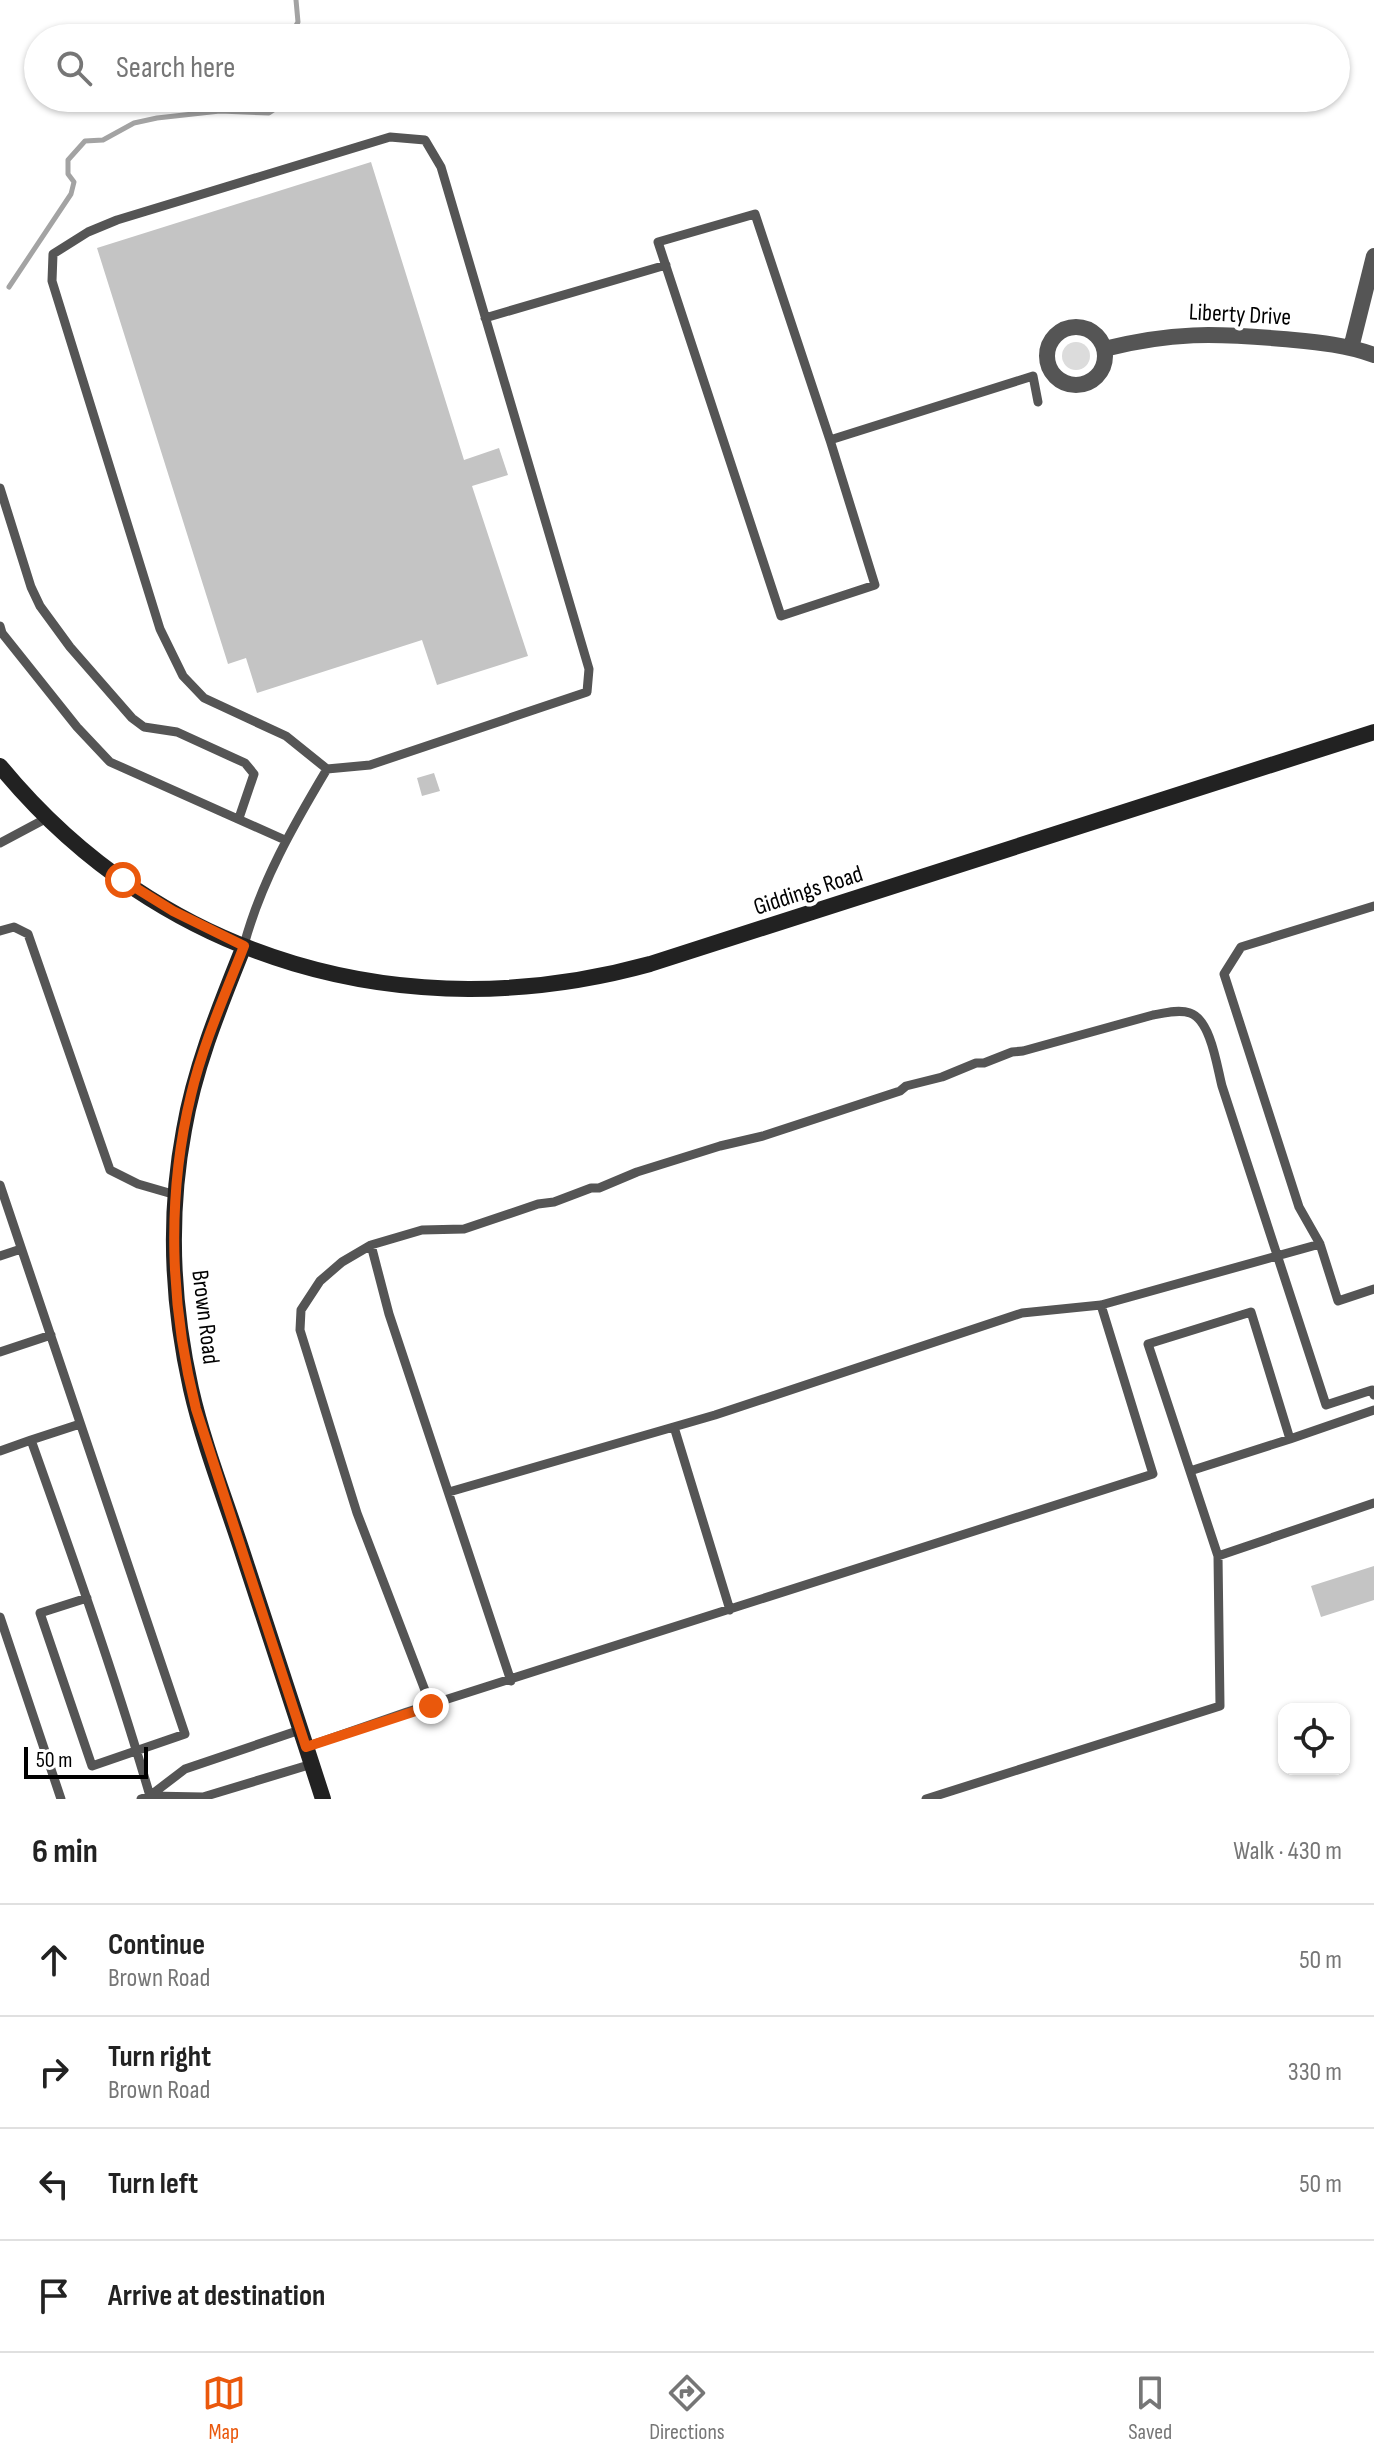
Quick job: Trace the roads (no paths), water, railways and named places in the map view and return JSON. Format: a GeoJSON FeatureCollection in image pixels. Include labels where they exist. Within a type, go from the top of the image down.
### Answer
{"type":"FeatureCollection","features":[{"type":"Feature","properties":{"kind":"main road","name":"Giddings Road"},"geometry":{"type":"LineString","coordinates":[[244,946],[326,972],[419,988],[502,990],[594,978],[744,936],[1374,732]]}},
{"type":"Feature","properties":{"kind":"main road"},"geometry":{"type":"LineString","coordinates":[[0,766],[47,818],[89,855],[140,891],[244,946]]}},
{"type":"Feature","properties":{"kind":"main road","name":"Brown Road"},"geometry":{"type":"LineString","coordinates":[[244,946],[195,1078],[182,1140],[174,1240],[177,1301],[192,1391],[207,1446],[323,1799]]}},
{"type":"Feature","properties":{"kind":"street"},"geometry":{"type":"LineString","coordinates":[[1351,348],[1374,256]]}},
{"type":"Feature","properties":{"kind":"street","name":"Liberty Drive"},"geometry":{"type":"LineString","coordinates":[[1104,349],[1171,335],[1212,333],[1317,342],[1374,355]]}},
{"type":"Feature","properties":{"kind":"lane"},"geometry":{"type":"LineString","coordinates":[[390,137],[425,140],[441,167],[589,669],[587,692],[370,765],[327,769],[286,736],[204,698],[183,676],[160,629],[52,281],[53,254],[102,226],[390,137]]}},
{"type":"Feature","properties":{"kind":"lane"},"geometry":{"type":"LineString","coordinates":[[755,214],[830,440],[875,585],[781,616],[658,242],[755,214]]}},
{"type":"Feature","properties":{"kind":"lane"},"geometry":{"type":"LineString","coordinates":[[485,318],[666,265]]}},
{"type":"Feature","properties":{"kind":"lane"},"geometry":{"type":"LineString","coordinates":[[830,440],[1033,376],[1038,402]]}},
{"type":"Feature","properties":{"kind":"lane"},"geometry":{"type":"LineString","coordinates":[[0,488],[31,587],[40,606],[70,647],[132,718],[144,727],[177,732],[232,757],[245,763],[254,774],[239,818]]}},
{"type":"Feature","properties":{"kind":"lane"},"geometry":{"type":"LineString","coordinates":[[0,626],[2,633],[77,727],[110,762],[285,840]]}},
{"type":"Feature","properties":{"kind":"lane"},"geometry":{"type":"LineString","coordinates":[[244,946],[251,917],[285,840],[327,769]]}},
{"type":"Feature","properties":{"kind":"lane"},"geometry":{"type":"LineString","coordinates":[[0,843],[47,818]]}},
{"type":"Feature","properties":{"kind":"lane"},"geometry":{"type":"LineString","coordinates":[[1374,906],[1241,947],[1224,974],[1299,1207],[1320,1244],[1338,1301],[1374,1289]]}},
{"type":"Feature","properties":{"kind":"lane"},"geometry":{"type":"LineString","coordinates":[[0,931],[14,927],[28,934],[110,1170],[138,1184],[176,1195]]}},
{"type":"Feature","properties":{"kind":"lane"},"geometry":{"type":"LineString","coordinates":[[431,1706],[357,1513],[300,1330],[301,1310],[320,1281],[342,1262],[371,1245],[422,1230],[464,1229],[538,1204],[554,1202],[637,1172],[851,1108],[900,1091],[906,1086],[942,1077],[1012,1052],[1153,1015],[1191,1013],[1208,1033],[1222,1086],[1326,1405],[1372,1390],[1374,1395]]}},
{"type":"Feature","properties":{"kind":"lane"},"geometry":{"type":"LineString","coordinates":[[0,1185],[185,1734],[92,1766],[40,1613],[87,1598]]}},
{"type":"Feature","properties":{"kind":"lane"},"geometry":{"type":"LineString","coordinates":[[449,1492],[674,1427],[1022,1313],[1101,1305],[1320,1244]]}},
{"type":"Feature","properties":{"kind":"lane"},"geometry":{"type":"LineString","coordinates":[[371,1245],[389,1314],[511,1681]]}},
{"type":"Feature","properties":{"kind":"lane"},"geometry":{"type":"LineString","coordinates":[[0,1256],[21,1249]]}},
{"type":"Feature","properties":{"kind":"lane"},"geometry":{"type":"LineString","coordinates":[[306,1747],[1153,1474],[1101,1305]]}},
{"type":"Feature","properties":{"kind":"lane"},"geometry":{"type":"LineString","coordinates":[[926,1799],[1220,1706],[1218,1556],[1148,1344],[1251,1312],[1290,1439]]}},
{"type":"Feature","properties":{"kind":"lane"},"geometry":{"type":"LineString","coordinates":[[0,1352],[51,1335]]}},
{"type":"Feature","properties":{"kind":"lane"},"geometry":{"type":"LineString","coordinates":[[1190,1471],[1374,1410]]}},
{"type":"Feature","properties":{"kind":"lane"},"geometry":{"type":"LineString","coordinates":[[0,1451],[80,1424]]}},
{"type":"Feature","properties":{"kind":"lane"},"geometry":{"type":"LineString","coordinates":[[674,1427],[730,1610]]}},
{"type":"Feature","properties":{"kind":"lane"},"geometry":{"type":"LineString","coordinates":[[31,1440],[137,1751],[146,1797]]}},
{"type":"Feature","properties":{"kind":"lane"},"geometry":{"type":"LineString","coordinates":[[1218,1556],[1374,1503]]}},
{"type":"Feature","properties":{"kind":"lane"},"geometry":{"type":"LineString","coordinates":[[0,1617],[61,1799]]}},
{"type":"Feature","properties":{"kind":"lane"},"geometry":{"type":"LineString","coordinates":[[146,1797],[185,1769],[300,1730]]}},
{"type":"Feature","properties":{"kind":"lane"},"geometry":{"type":"LineString","coordinates":[[146,1797],[203,1797],[312,1764]]}},
{"type":"Feature","properties":{"kind":"waterway"},"geometry":{"type":"LineString","coordinates":[[296,0],[297,24]]}},
{"type":"Feature","properties":{"kind":"waterway"},"geometry":{"type":"LineString","coordinates":[[9,287],[71,194],[74,182],[68,174],[68,160],[85,141],[103,140],[134,123],[211,112]]}},
{"type":"Feature","properties":{"kind":"waterway"},"geometry":{"type":"LineString","coordinates":[[244,112],[270,112]]}}]}
